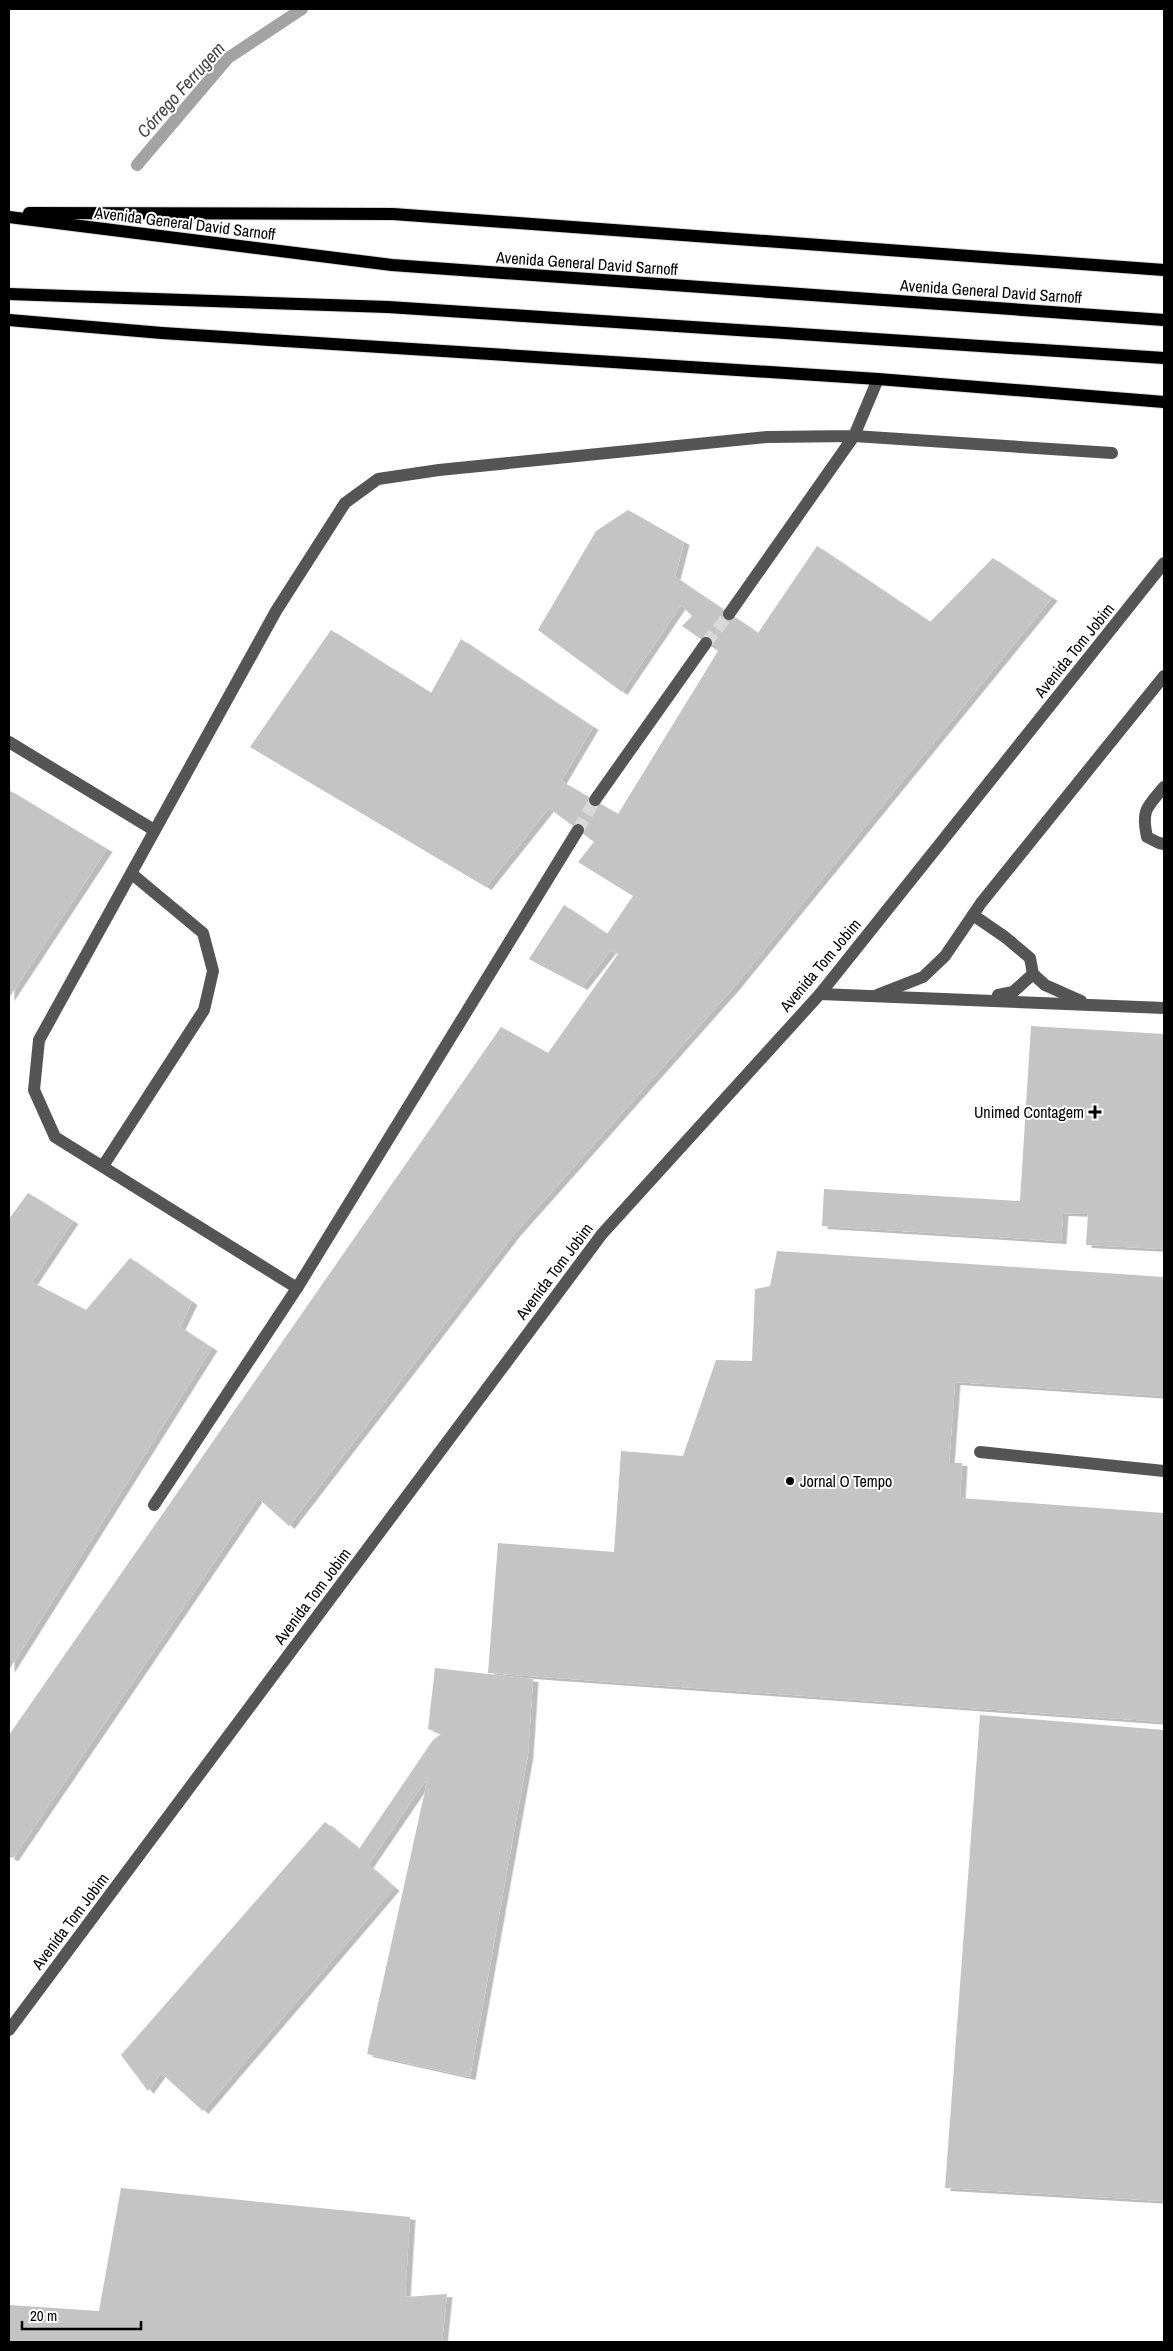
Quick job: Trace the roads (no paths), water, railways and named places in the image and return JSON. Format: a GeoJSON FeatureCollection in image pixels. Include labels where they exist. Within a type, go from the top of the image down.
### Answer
{"type":"FeatureCollection","features":[{"type":"Feature","properties":{"kind":"main road"},"geometry":{"type":"LineString","coordinates":[[9,212],[393,214],[1164,270]]}},
{"type":"Feature","properties":{"kind":"main road","name":"Avenida General David Sarnoff"},"geometry":{"type":"LineString","coordinates":[[9,217],[392,265],[1164,320]]}},
{"type":"Feature","properties":{"kind":"main road"},"geometry":{"type":"LineString","coordinates":[[9,294],[388,307],[1164,358]]}},
{"type":"Feature","properties":{"kind":"main road"},"geometry":{"type":"LineString","coordinates":[[10,322],[878,379],[1164,402]]}},
{"type":"Feature","properties":{"kind":"street"},"geometry":{"type":"LineString","coordinates":[[729,614],[854,436],[878,379]]}},
{"type":"Feature","properties":{"kind":"street"},"geometry":{"type":"LineString","coordinates":[[297,1288],[55,1137],[34,1090],[39,1040],[276,611],[345,503],[378,479],[439,470],[767,437],[854,436],[1112,453]]}},
{"type":"Feature","properties":{"kind":"street","name":"Avenida Tom Jobim"},"geometry":{"type":"LineString","coordinates":[[9,2030],[602,1234],[820,994],[1164,563]]}},
{"type":"Feature","properties":{"kind":"street"},"geometry":{"type":"LineString","coordinates":[[595,800],[706,643]]}},
{"type":"Feature","properties":{"kind":"street"},"geometry":{"type":"LineString","coordinates":[[877,995],[923,977],[945,956],[973,915],[1164,676]]}},
{"type":"Feature","properties":{"kind":"street"},"geometry":{"type":"LineString","coordinates":[[9,742],[154,830]]}},
{"type":"Feature","properties":{"kind":"street"},"geometry":{"type":"LineString","coordinates":[[1164,787],[1149,805],[1143,819],[1147,837],[1164,844]]}},
{"type":"Feature","properties":{"kind":"street"},"geometry":{"type":"LineString","coordinates":[[154,1505],[297,1288],[578,830]]}},
{"type":"Feature","properties":{"kind":"street"},"geometry":{"type":"LineString","coordinates":[[103,1166],[204,1010],[213,972],[203,933],[132,874]]}},
{"type":"Feature","properties":{"kind":"street"},"geometry":{"type":"LineString","coordinates":[[973,915],[1005,937],[1030,958],[1033,974],[1045,985],[1090,1004]]}},
{"type":"Feature","properties":{"kind":"street"},"geometry":{"type":"LineString","coordinates":[[978,999],[1013,992],[1033,974]]}},
{"type":"Feature","properties":{"kind":"street"},"geometry":{"type":"LineString","coordinates":[[820,994],[1164,1008]]}},
{"type":"Feature","properties":{"kind":"street"},"geometry":{"type":"LineString","coordinates":[[980,1452],[1164,1471]]}},
{"type":"Feature","properties":{"kind":"waterway","name":"Córrego Ferrugem"},"geometry":{"type":"LineString","coordinates":[[137,165],[228,58],[302,9]]}},
{"type":"Feature","properties":{"kind":"tunnel"},"geometry":{"type":"LineString","coordinates":[[706,643],[729,614]]}},
{"type":"Feature","properties":{"kind":"tunnel"},"geometry":{"type":"LineString","coordinates":[[578,830],[595,800]]}},
{"type":"Feature","properties":{"kind":"place","name":"Unimed Contagem"},"geometry":{"type":"Point","coordinates":[1095,1112]}},
{"type":"Feature","properties":{"kind":"place","name":"Jornal O Tempo"},"geometry":{"type":"Point","coordinates":[790,1481]}}]}
